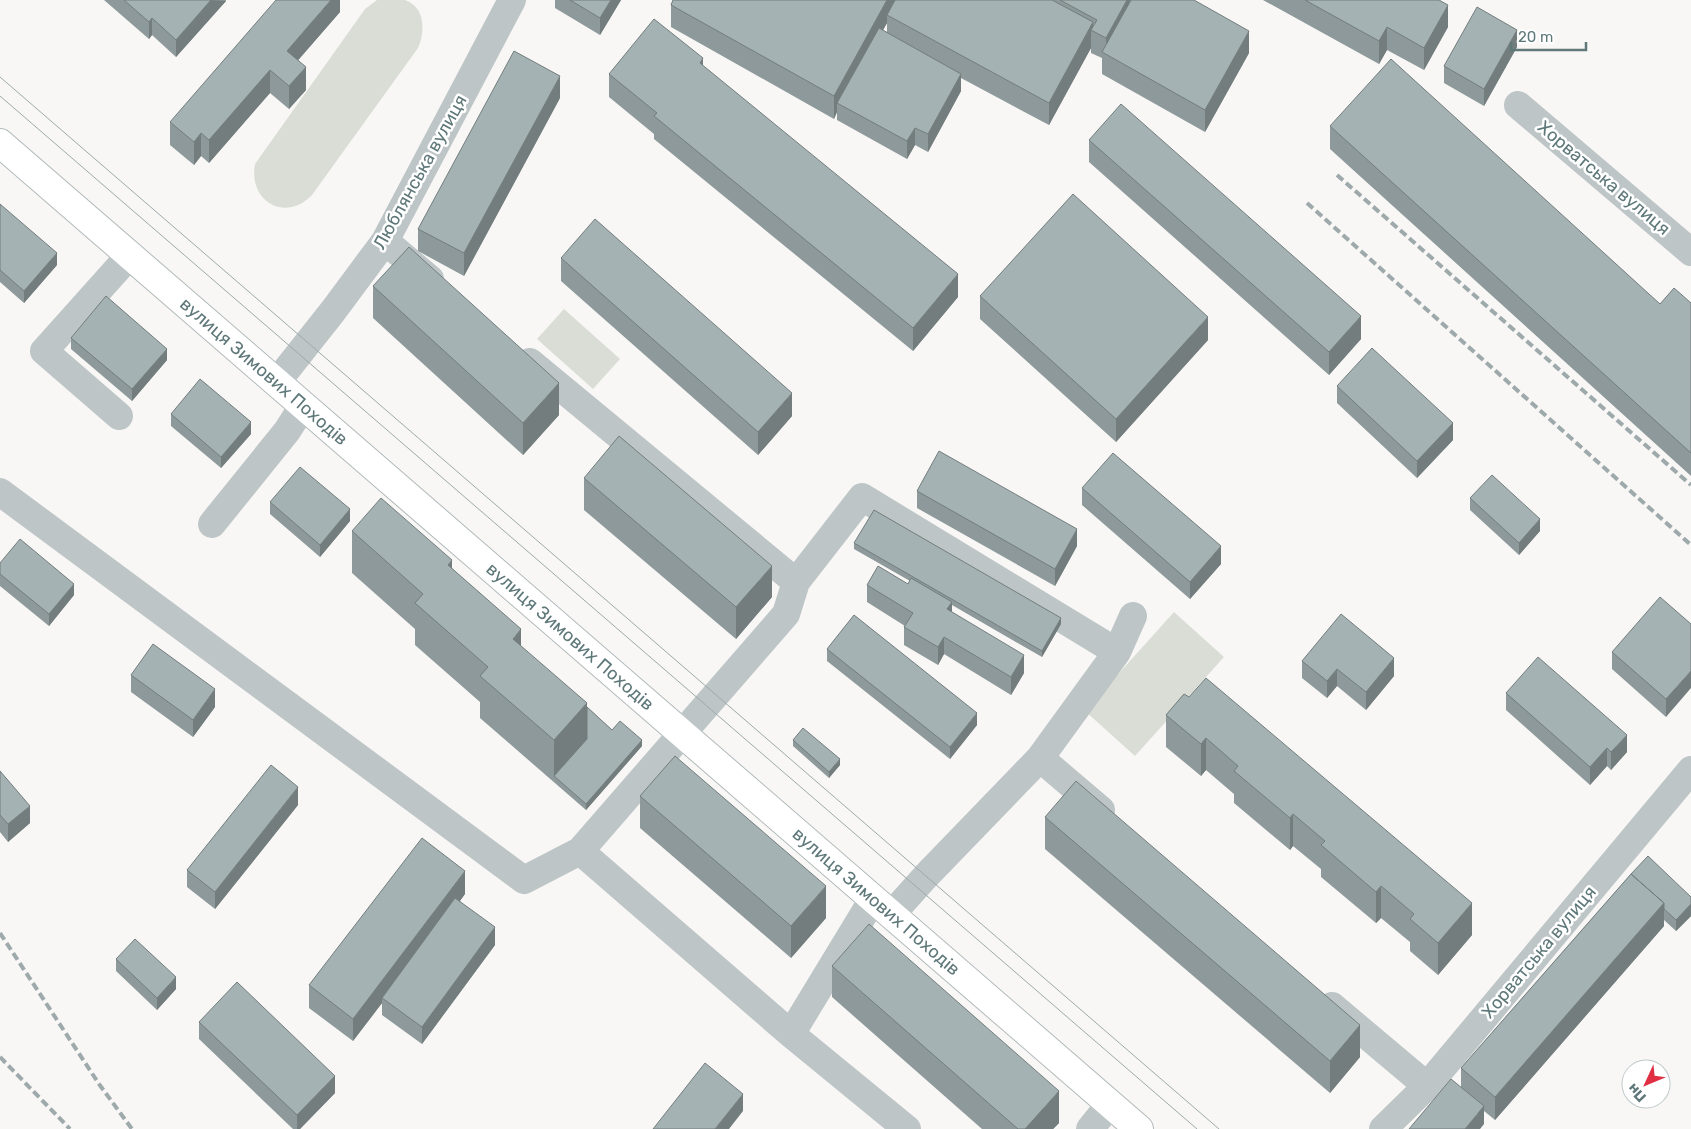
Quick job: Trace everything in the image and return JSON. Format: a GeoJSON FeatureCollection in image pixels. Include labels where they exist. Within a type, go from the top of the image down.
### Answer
{"type":"FeatureCollection","features":[{"type":"Feature","properties":{"kind":"main road","name":"вулиця Зимових Походів"},"geometry":{"type":"LineString","coordinates":[[0,143],[1139,1129]]}},
{"type":"Feature","properties":{"kind":"street","name":"Люблянська вулиця"},"geometry":{"type":"LineString","coordinates":[[276,383],[385,241],[512,0]]}},
{"type":"Feature","properties":{"kind":"street","name":"Хорватська вулиця"},"geometry":{"type":"LineString","coordinates":[[1518,105],[1691,252]]}},
{"type":"Feature","properties":{"kind":"street"},"geometry":{"type":"LineString","coordinates":[[385,241],[446,292]]}},
{"type":"Feature","properties":{"kind":"street"},"geometry":{"type":"LineString","coordinates":[[119,416],[44,351],[130,255]]}},
{"type":"Feature","properties":{"kind":"street"},"geometry":{"type":"LineString","coordinates":[[514,349],[796,582]]}},
{"type":"Feature","properties":{"kind":"street"},"geometry":{"type":"LineString","coordinates":[[212,524],[287,431],[303,406]]}},
{"type":"Feature","properties":{"kind":"street"},"geometry":{"type":"LineString","coordinates":[[0,492],[524,880],[580,851],[786,614],[796,582],[862,497],[1116,652]]}},
{"type":"Feature","properties":{"kind":"street"},"geometry":{"type":"LineString","coordinates":[[791,1034],[882,907],[926,876],[1040,758],[1116,652],[1133,616]]}},
{"type":"Feature","properties":{"kind":"street"},"geometry":{"type":"LineString","coordinates":[[1040,758],[1124,829]]}},
{"type":"Feature","properties":{"kind":"street","name":"Хорватська вулиця"},"geometry":{"type":"LineString","coordinates":[[1383,1129],[1427,1086],[1691,770]]}},
{"type":"Feature","properties":{"kind":"street"},"geometry":{"type":"LineString","coordinates":[[580,851],[791,1034],[907,1129]]}},
{"type":"Feature","properties":{"kind":"street"},"geometry":{"type":"LineString","coordinates":[[1313,989],[1427,1086]]}},
{"type":"Feature","properties":{"kind":"street"},"geometry":{"type":"LineString","coordinates":[[1090,1129],[1110,1104]]}},
{"type":"Feature","properties":{"kind":"shaded area"},"geometry":{"type":"Polygon","coordinates":[[[377,0],[405,0],[417,8],[422,21],[422,35],[418,48],[312,195],[302,203],[291,207],[280,207],[271,204],[257,188],[254,177],[255,164],[365,9],[377,0]]]}},
{"type":"Feature","properties":{"kind":"shaded area"},"geometry":{"type":"Polygon","coordinates":[[[564,309],[620,359],[593,389],[537,339],[564,309]]]}},
{"type":"Feature","properties":{"kind":"shaded area"},"geometry":{"type":"Polygon","coordinates":[[[1174,612],[1224,657],[1135,756],[1085,711],[1174,612]]]}},
{"type":"Feature","properties":{"kind":"building"},"geometry":{"type":"Polygon","coordinates":[[[124,0],[211,0],[176,40],[152,18],[149,22],[124,0]]]}},
{"type":"Feature","properties":{"kind":"building"},"geometry":{"type":"Polygon","coordinates":[[[276,0],[331,0],[287,51],[306,67],[289,86],[270,70],[209,140],[201,133],[194,142],[170,122],[276,0]]]}},
{"type":"Feature","properties":{"kind":"building"},"geometry":{"type":"Polygon","coordinates":[[[570,0],[611,0],[600,18],[570,0]]]}},
{"type":"Feature","properties":{"kind":"building"},"geometry":{"type":"Polygon","coordinates":[[[673,0],[887,0],[834,96],[671,5],[673,0]]]}},
{"type":"Feature","properties":{"kind":"building"},"geometry":{"type":"Polygon","coordinates":[[[895,0],[1052,0],[1093,22],[1049,103],[887,15],[895,0]]]}},
{"type":"Feature","properties":{"kind":"building"},"geometry":{"type":"Polygon","coordinates":[[[1060,0],[1127,0],[1106,38],[1091,30],[1097,20],[1060,0]]]}},
{"type":"Feature","properties":{"kind":"building"},"geometry":{"type":"Polygon","coordinates":[[[1131,0],[1194,0],[1249,31],[1205,110],[1102,52],[1131,0]]]}},
{"type":"Feature","properties":{"kind":"building"},"geometry":{"type":"Polygon","coordinates":[[[1305,0],[1439,0],[1448,5],[1424,48],[1387,27],[1379,41],[1305,0]]]}},
{"type":"Feature","properties":{"kind":"building"},"geometry":{"type":"Polygon","coordinates":[[[1477,7],[1517,30],[1484,89],[1444,66],[1477,7]]]}},
{"type":"Feature","properties":{"kind":"building"},"geometry":{"type":"Polygon","coordinates":[[[654,19],[703,58],[700,63],[958,274],[913,328],[654,116],[657,113],[609,74],[654,19]]]}},
{"type":"Feature","properties":{"kind":"building"},"geometry":{"type":"Polygon","coordinates":[[[879,28],[961,74],[928,134],[915,128],[907,141],[837,103],[879,28]]]}},
{"type":"Feature","properties":{"kind":"building"},"geometry":{"type":"Polygon","coordinates":[[[514,51],[560,76],[464,253],[418,229],[514,51]]]}},
{"type":"Feature","properties":{"kind":"building"},"geometry":{"type":"Polygon","coordinates":[[[1391,59],[1660,304],[1674,288],[1691,303],[1691,453],[1330,126],[1391,59]]]}},
{"type":"Feature","properties":{"kind":"building"},"geometry":{"type":"Polygon","coordinates":[[[1121,104],[1361,316],[1329,352],[1089,140],[1121,104]]]}},
{"type":"Feature","properties":{"kind":"building"},"geometry":{"type":"Polygon","coordinates":[[[1073,194],[1208,317],[1116,419],[980,296],[1073,194]]]}},
{"type":"Feature","properties":{"kind":"building"},"geometry":{"type":"Polygon","coordinates":[[[0,204],[57,253],[24,291],[0,270],[0,204]]]}},
{"type":"Feature","properties":{"kind":"building"},"geometry":{"type":"Polygon","coordinates":[[[595,219],[792,393],[758,432],[561,258],[595,219]]]}},
{"type":"Feature","properties":{"kind":"building"},"geometry":{"type":"Polygon","coordinates":[[[409,247],[559,383],[523,423],[373,286],[409,247]]]}},
{"type":"Feature","properties":{"kind":"building"},"geometry":{"type":"Polygon","coordinates":[[[106,296],[167,349],[132,389],[71,338],[106,296]]]}},
{"type":"Feature","properties":{"kind":"building"},"geometry":{"type":"Polygon","coordinates":[[[1372,348],[1453,423],[1417,461],[1337,386],[1372,348]]]}},
{"type":"Feature","properties":{"kind":"building"},"geometry":{"type":"Polygon","coordinates":[[[200,379],[251,422],[221,457],[171,414],[200,379]]]}},
{"type":"Feature","properties":{"kind":"building"},"geometry":{"type":"Polygon","coordinates":[[[619,436],[772,566],[736,607],[584,478],[619,436]]]}},
{"type":"Feature","properties":{"kind":"building"},"geometry":{"type":"Polygon","coordinates":[[[939,451],[1077,529],[1055,569],[917,491],[939,451]]]}},
{"type":"Feature","properties":{"kind":"building"},"geometry":{"type":"Polygon","coordinates":[[[1113,453],[1221,546],[1190,582],[1082,488],[1113,453]]]}},
{"type":"Feature","properties":{"kind":"building"},"geometry":{"type":"Polygon","coordinates":[[[300,467],[350,509],[320,545],[270,502],[300,467]]]}},
{"type":"Feature","properties":{"kind":"building"},"geometry":{"type":"Polygon","coordinates":[[[1492,475],[1540,519],[1519,543],[1470,498],[1492,475]]]}},
{"type":"Feature","properties":{"kind":"building"},"geometry":{"type":"Polygon","coordinates":[[[381,498],[452,560],[448,565],[521,629],[513,639],[587,703],[554,740],[480,676],[488,667],[415,603],[423,594],[352,531],[381,498]]]}},
{"type":"Feature","properties":{"kind":"building"},"geometry":{"type":"Polygon","coordinates":[[[874,510],[1061,618],[1042,651],[854,543],[874,510]]]}},
{"type":"Feature","properties":{"kind":"building"},"geometry":{"type":"Polygon","coordinates":[[[20,539],[74,584],[49,614],[0,574],[0,563],[20,539]]]}},
{"type":"Feature","properties":{"kind":"building"},"geometry":{"type":"Polygon","coordinates":[[[878,566],[908,584],[911,578],[952,602],[947,609],[1024,655],[1011,677],[944,637],[938,647],[904,627],[913,613],[867,585],[878,566]]]}},
{"type":"Feature","properties":{"kind":"building"},"geometry":{"type":"Polygon","coordinates":[[[1660,597],[1691,624],[1691,671],[1666,699],[1612,652],[1660,597]]]}},
{"type":"Feature","properties":{"kind":"building"},"geometry":{"type":"Polygon","coordinates":[[[1341,614],[1394,658],[1366,692],[1337,669],[1327,681],[1302,661],[1341,614]]]}},
{"type":"Feature","properties":{"kind":"building"},"geometry":{"type":"Polygon","coordinates":[[[854,615],[977,713],[950,747],[827,649],[854,615]]]}},
{"type":"Feature","properties":{"kind":"building"},"geometry":{"type":"Polygon","coordinates":[[[153,644],[215,689],[193,720],[131,675],[153,644]]]}},
{"type":"Feature","properties":{"kind":"building"},"geometry":{"type":"Polygon","coordinates":[[[1538,657],[1627,735],[1611,752],[1607,748],[1590,767],[1506,693],[1538,657]]]}},
{"type":"Feature","properties":{"kind":"building"},"geometry":{"type":"Polygon","coordinates":[[[1206,678],[1472,903],[1438,943],[1410,919],[1414,914],[1381,886],[1376,892],[1321,845],[1325,841],[1293,814],[1290,818],[1234,771],[1238,766],[1206,738],[1201,744],[1166,715],[1184,694],[1189,697],[1206,678]]]}},
{"type":"Feature","properties":{"kind":"building"},"geometry":{"type":"Polygon","coordinates":[[[587,707],[612,730],[620,721],[642,740],[586,804],[554,776],[587,739],[587,707]]]}},
{"type":"Feature","properties":{"kind":"building"},"geometry":{"type":"Polygon","coordinates":[[[803,728],[840,759],[829,772],[793,740],[803,728]]]}},
{"type":"Feature","properties":{"kind":"building"},"geometry":{"type":"Polygon","coordinates":[[[675,756],[826,886],[791,926],[640,796],[675,756]]]}},
{"type":"Feature","properties":{"kind":"building"},"geometry":{"type":"Polygon","coordinates":[[[271,765],[298,787],[215,892],[187,870],[271,765]]]}},
{"type":"Feature","properties":{"kind":"building"},"geometry":{"type":"Polygon","coordinates":[[[0,771],[30,806],[8,824],[0,815],[0,771]]]}},
{"type":"Feature","properties":{"kind":"building"},"geometry":{"type":"Polygon","coordinates":[[[1076,781],[1360,1025],[1330,1061],[1045,817],[1076,781]]]}},
{"type":"Feature","properties":{"kind":"building"},"geometry":{"type":"Polygon","coordinates":[[[422,838],[465,871],[353,1019],[309,985],[422,838]]]}},
{"type":"Feature","properties":{"kind":"building"},"geometry":{"type":"Polygon","coordinates":[[[1648,856],[1691,897],[1691,904],[1676,920],[1664,909],[1664,903],[1631,874],[1648,856]]]}},
{"type":"Feature","properties":{"kind":"building"},"geometry":{"type":"Polygon","coordinates":[[[1631,874],[1664,903],[1495,1097],[1461,1068],[1631,874]]]}},
{"type":"Feature","properties":{"kind":"building"},"geometry":{"type":"Polygon","coordinates":[[[455,898],[495,927],[422,1027],[382,998],[455,898]]]}},
{"type":"Feature","properties":{"kind":"building"},"geometry":{"type":"Polygon","coordinates":[[[869,924],[1059,1091],[1025,1129],[1018,1129],[832,966],[869,924]]]}},
{"type":"Feature","properties":{"kind":"building"},"geometry":{"type":"Polygon","coordinates":[[[135,939],[176,977],[157,998],[116,959],[135,939]]]}},
{"type":"Feature","properties":{"kind":"building"},"geometry":{"type":"Polygon","coordinates":[[[237,982],[335,1076],[297,1115],[199,1022],[237,982]]]}},
{"type":"Feature","properties":{"kind":"building"},"geometry":{"type":"Polygon","coordinates":[[[705,1063],[743,1094],[715,1129],[653,1129],[705,1063]]]}},
{"type":"Feature","properties":{"kind":"building"},"geometry":{"type":"Polygon","coordinates":[[[1451,1079],[1484,1106],[1465,1129],[1409,1129],[1451,1079]]]}},
{"type":"Feature","properties":{"kind":"tram line"},"geometry":{"type":"LineString","coordinates":[[0,77],[1219,1129]]}},
{"type":"Feature","properties":{"kind":"tram line"},"geometry":{"type":"LineString","coordinates":[[0,96],[1197,1129]]}},
{"type":"Feature","properties":{"kind":"railway"},"geometry":{"type":"LineString","coordinates":[[1337,175],[1691,485]]}},
{"type":"Feature","properties":{"kind":"railway"},"geometry":{"type":"LineString","coordinates":[[1307,203],[1691,545]]}},
{"type":"Feature","properties":{"kind":"railway"},"geometry":{"type":"LineString","coordinates":[[0,933],[99,1084],[132,1129]]}},
{"type":"Feature","properties":{"kind":"railway"},"geometry":{"type":"LineString","coordinates":[[0,1057],[70,1129]]}}]}
